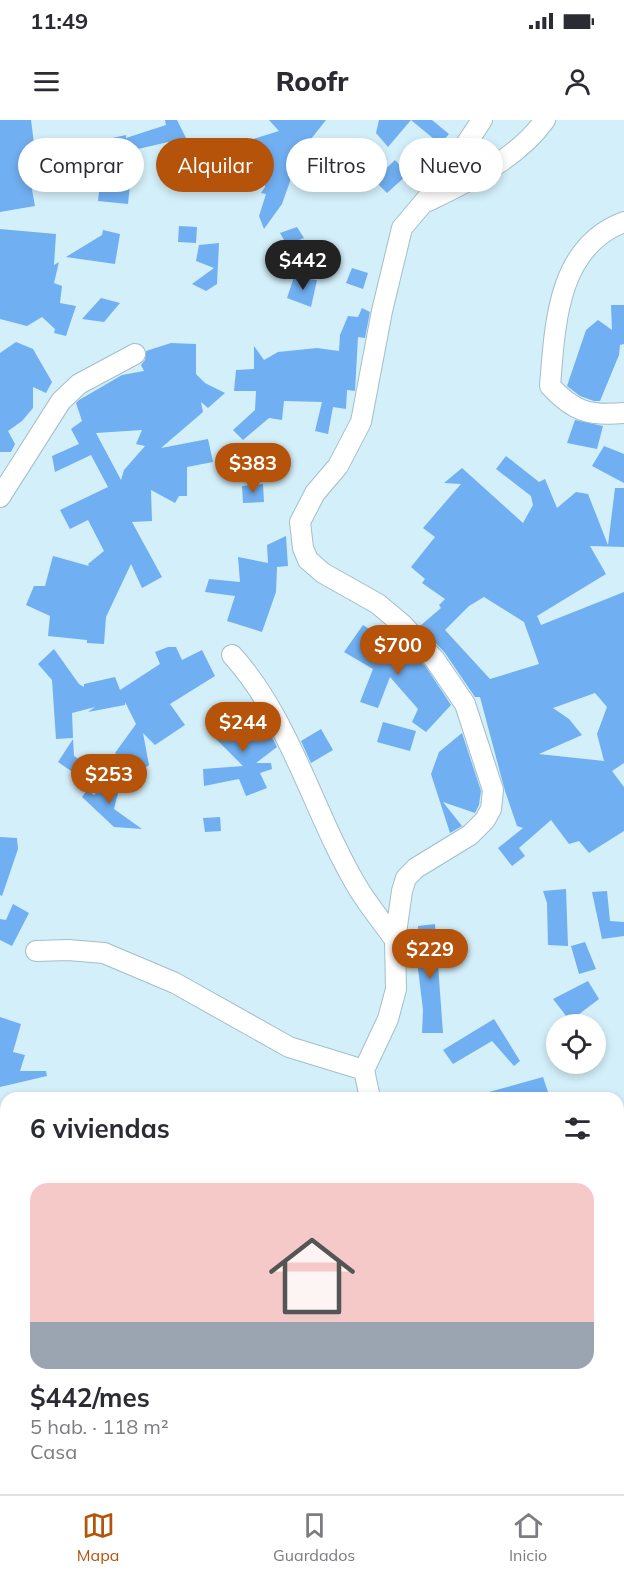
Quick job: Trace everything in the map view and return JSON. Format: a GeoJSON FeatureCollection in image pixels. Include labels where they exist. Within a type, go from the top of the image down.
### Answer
{"type":"FeatureCollection","features":[{"type":"Feature","properties":{"kind":"street"},"geometry":{"type":"LineString","coordinates":[[369,1092],[364,1070],[388,1019],[396,989],[395,940],[406,878],[416,868],[470,835],[485,820],[491,809],[493,790],[465,704],[435,660],[403,625],[378,604],[322,573],[308,560],[303,548],[300,522],[315,493],[338,466],[361,422],[382,311],[402,228],[424,203],[482,120]]}},
{"type":"Feature","properties":{"kind":"street"},"geometry":{"type":"LineString","coordinates":[[424,203],[476,177],[531,140],[545,120]]}},
{"type":"Feature","properties":{"kind":"street"},"geometry":{"type":"LineString","coordinates":[[624,222],[611,227],[589,243],[574,261],[555,336],[550,386],[569,406],[604,414],[624,413]]}},
{"type":"Feature","properties":{"kind":"street"},"geometry":{"type":"LineString","coordinates":[[0,497],[61,401],[80,384],[135,354]]}},
{"type":"Feature","properties":{"kind":"street"},"geometry":{"type":"LineString","coordinates":[[232,655],[248,673],[268,708],[358,887],[395,940]]}},
{"type":"Feature","properties":{"kind":"street"},"geometry":{"type":"LineString","coordinates":[[36,951],[68,950],[104,954],[175,982],[289,1047],[364,1070]]}},
{"type":"Feature","properties":{"kind":"building"},"geometry":{"type":"Polygon","coordinates":[[[0,120],[31,120],[33,138],[18,138],[18,192],[32,192],[35,206],[0,212],[0,120]]]}},
{"type":"Feature","properties":{"kind":"building"},"geometry":{"type":"Polygon","coordinates":[[[165,120],[177,120],[186,138],[156,138],[156,145],[144,148],[144,138],[126,138],[166,125],[165,120]]]}},
{"type":"Feature","properties":{"kind":"building"},"geometry":{"type":"Polygon","coordinates":[[[269,120],[326,120],[312,138],[286,138],[286,192],[282,204],[264,229],[259,216],[266,194],[261,193],[274,192],[274,138],[257,138],[279,131],[269,120]]]}},
{"type":"Feature","properties":{"kind":"building"},"geometry":{"type":"Polygon","coordinates":[[[379,120],[411,120],[388,147],[387,138],[380,138],[376,133],[379,120]]]}},
{"type":"Feature","properties":{"kind":"building"},"geometry":{"type":"Polygon","coordinates":[[[411,120],[432,120],[449,134],[445,138],[433,138],[411,120]]]}},
{"type":"Feature","properties":{"kind":"building"},"geometry":{"type":"Polygon","coordinates":[[[395,160],[399,164],[399,182],[387,193],[386,192],[387,168],[395,160]]]}},
{"type":"Feature","properties":{"kind":"building"},"geometry":{"type":"Polygon","coordinates":[[[99,192],[129,192],[128,204],[98,201],[99,192]]]}},
{"type":"Feature","properties":{"kind":"building"},"geometry":{"type":"Polygon","coordinates":[[[179,226],[197,227],[196,243],[178,242],[179,226]]]}},
{"type":"Feature","properties":{"kind":"building"},"geometry":{"type":"Polygon","coordinates":[[[297,227],[304,238],[287,245],[280,233],[297,227]]]}},
{"type":"Feature","properties":{"kind":"building"},"geometry":{"type":"Polygon","coordinates":[[[0,229],[56,234],[54,265],[59,262],[54,283],[62,286],[60,303],[76,306],[66,336],[54,333],[55,329],[42,317],[27,326],[0,319],[0,229]]]}},
{"type":"Feature","properties":{"kind":"building"},"geometry":{"type":"Polygon","coordinates":[[[103,230],[120,234],[115,264],[66,257],[102,235],[103,230]]]}},
{"type":"Feature","properties":{"kind":"building"},"geometry":{"type":"Polygon","coordinates":[[[219,243],[217,284],[206,291],[192,284],[214,268],[196,261],[199,245],[219,243]]]}},
{"type":"Feature","properties":{"kind":"building"},"geometry":{"type":"Polygon","coordinates":[[[352,268],[368,273],[363,289],[346,283],[352,268]]]}},
{"type":"Feature","properties":{"kind":"building"},"geometry":{"type":"Polygon","coordinates":[[[294,277],[317,280],[311,307],[287,298],[294,277]]]}},
{"type":"Feature","properties":{"kind":"building"},"geometry":{"type":"Polygon","coordinates":[[[101,298],[120,303],[104,322],[82,319],[101,298]]]}},
{"type":"Feature","properties":{"kind":"building"},"geometry":{"type":"Polygon","coordinates":[[[611,305],[624,305],[624,344],[620,345],[619,355],[600,401],[594,401],[580,396],[567,386],[586,330],[598,320],[612,330],[611,305]]]}},
{"type":"Feature","properties":{"kind":"building"},"geometry":{"type":"Polygon","coordinates":[[[362,308],[370,312],[365,338],[358,337],[355,391],[347,390],[346,409],[333,407],[328,434],[315,431],[322,402],[284,401],[282,420],[269,418],[243,440],[233,430],[255,410],[256,391],[234,391],[236,370],[254,369],[254,346],[264,360],[278,352],[317,348],[339,351],[340,335],[348,316],[358,317],[362,308]]]}},
{"type":"Feature","properties":{"kind":"building"},"geometry":{"type":"Polygon","coordinates":[[[16,342],[33,349],[52,382],[46,393],[33,387],[33,408],[22,421],[8,431],[15,444],[11,452],[0,452],[0,353],[16,342]]]}},
{"type":"Feature","properties":{"kind":"building"},"geometry":{"type":"Polygon","coordinates":[[[171,343],[196,344],[196,374],[205,383],[225,393],[208,408],[201,402],[203,412],[161,448],[208,439],[213,462],[187,467],[187,496],[179,496],[175,503],[151,490],[152,521],[132,522],[162,577],[142,588],[131,564],[106,617],[104,644],[48,636],[50,616],[26,605],[34,586],[45,586],[53,556],[89,566],[88,564],[104,551],[88,520],[70,529],[60,510],[108,487],[91,455],[55,472],[52,456],[79,444],[71,429],[82,421],[76,403],[122,375],[144,371],[141,365],[145,360],[146,351],[171,343]],[[142,430],[96,433],[121,480],[124,470],[145,446],[136,444],[142,430]]]}},
{"type":"Feature","properties":{"kind":"building"},"geometry":{"type":"Polygon","coordinates":[[[575,420],[603,426],[597,449],[567,443],[575,420]]]}},
{"type":"Feature","properties":{"kind":"building"},"geometry":{"type":"Polygon","coordinates":[[[604,446],[624,454],[624,483],[592,466],[604,446]]]}},
{"type":"Feature","properties":{"kind":"building"},"geometry":{"type":"Polygon","coordinates":[[[506,456],[539,482],[545,479],[557,508],[576,492],[588,494],[608,545],[615,488],[624,488],[624,547],[590,546],[606,574],[537,616],[541,625],[624,592],[624,763],[612,771],[624,787],[624,831],[589,853],[579,841],[569,844],[551,820],[519,848],[525,856],[512,866],[498,848],[523,828],[517,826],[505,791],[480,697],[475,697],[445,653],[420,626],[441,608],[439,605],[445,599],[422,583],[425,579],[411,567],[435,537],[423,528],[461,484],[444,483],[462,468],[523,523],[533,505],[531,496],[496,469],[506,456]],[[484,597],[469,606],[445,630],[490,679],[539,664],[524,622],[484,597]],[[595,693],[553,708],[569,719],[582,735],[539,754],[604,761],[597,734],[607,707],[595,693]]]}},
{"type":"Feature","properties":{"kind":"building"},"geometry":{"type":"Polygon","coordinates":[[[263,484],[264,502],[243,503],[242,486],[263,484]]]}},
{"type":"Feature","properties":{"kind":"building"},"geometry":{"type":"Polygon","coordinates":[[[286,536],[288,566],[277,567],[276,592],[262,632],[227,621],[235,596],[205,592],[209,579],[240,582],[238,557],[268,563],[267,545],[286,536]]]}},
{"type":"Feature","properties":{"kind":"building"},"geometry":{"type":"Polygon","coordinates":[[[363,625],[396,646],[401,641],[426,667],[451,705],[426,732],[412,722],[418,709],[390,677],[378,708],[360,702],[373,669],[344,652],[363,625]]]}},
{"type":"Feature","properties":{"kind":"building"},"geometry":{"type":"Polygon","coordinates":[[[168,647],[176,647],[182,660],[202,650],[215,676],[170,704],[185,725],[155,745],[143,733],[149,765],[141,771],[115,753],[136,724],[125,702],[125,705],[88,712],[95,707],[72,713],[73,738],[56,739],[52,680],[38,664],[54,649],[79,684],[84,687],[84,684],[115,677],[120,690],[160,664],[155,652],[168,647]]]}},
{"type":"Feature","properties":{"kind":"building"},"geometry":{"type":"Polygon","coordinates":[[[243,704],[259,731],[266,725],[277,747],[256,763],[271,763],[272,769],[260,773],[267,788],[246,796],[239,779],[204,786],[203,769],[243,766],[212,735],[243,704]]]}},
{"type":"Feature","properties":{"kind":"building"},"geometry":{"type":"Polygon","coordinates":[[[383,722],[416,731],[410,751],[377,742],[383,722]]]}},
{"type":"Feature","properties":{"kind":"building"},"geometry":{"type":"Polygon","coordinates":[[[321,729],[333,750],[311,763],[301,741],[321,729]]]}},
{"type":"Feature","properties":{"kind":"building"},"geometry":{"type":"Polygon","coordinates":[[[462,733],[481,791],[475,813],[443,802],[462,826],[450,833],[431,774],[439,752],[462,733]]]}},
{"type":"Feature","properties":{"kind":"building"},"geometry":{"type":"Polygon","coordinates":[[[73,739],[74,756],[85,763],[77,775],[58,762],[73,739]]]}},
{"type":"Feature","properties":{"kind":"building"},"geometry":{"type":"Polygon","coordinates":[[[107,781],[120,785],[114,809],[142,829],[114,827],[82,797],[87,790],[94,795],[107,781]]]}},
{"type":"Feature","properties":{"kind":"building"},"geometry":{"type":"Polygon","coordinates":[[[220,817],[221,831],[205,832],[203,818],[220,817]]]}},
{"type":"Feature","properties":{"kind":"building"},"geometry":{"type":"Polygon","coordinates":[[[0,837],[17,838],[18,849],[2,896],[0,895],[0,837]]]}},
{"type":"Feature","properties":{"kind":"building"},"geometry":{"type":"Polygon","coordinates":[[[566,889],[568,946],[548,945],[547,903],[543,891],[566,889]]]}},
{"type":"Feature","properties":{"kind":"building"},"geometry":{"type":"Polygon","coordinates":[[[607,891],[610,921],[624,922],[624,936],[602,939],[592,892],[607,891]]]}},
{"type":"Feature","properties":{"kind":"building"},"geometry":{"type":"Polygon","coordinates":[[[13,904],[29,913],[12,946],[0,940],[0,919],[6,920],[13,904]]]}},
{"type":"Feature","properties":{"kind":"building"},"geometry":{"type":"Polygon","coordinates":[[[435,924],[443,1033],[422,1033],[423,1010],[416,952],[419,951],[418,926],[435,924]]]}},
{"type":"Feature","properties":{"kind":"building"},"geometry":{"type":"Polygon","coordinates":[[[585,942],[596,969],[579,974],[571,946],[585,942]]]}},
{"type":"Feature","properties":{"kind":"building"},"geometry":{"type":"Polygon","coordinates":[[[588,981],[599,999],[579,1014],[565,1014],[553,999],[588,981]]]}},
{"type":"Feature","properties":{"kind":"building"},"geometry":{"type":"Polygon","coordinates":[[[0,1017],[21,1024],[13,1052],[25,1055],[20,1071],[46,1071],[47,1076],[0,1087],[0,1017]]]}},
{"type":"Feature","properties":{"kind":"building"},"geometry":{"type":"Polygon","coordinates":[[[494,1019],[520,1061],[514,1066],[492,1041],[453,1064],[443,1050],[494,1019]]]}},
{"type":"Feature","properties":{"kind":"building"},"geometry":{"type":"Polygon","coordinates":[[[543,1077],[548,1092],[489,1092],[543,1077]]]}}]}
